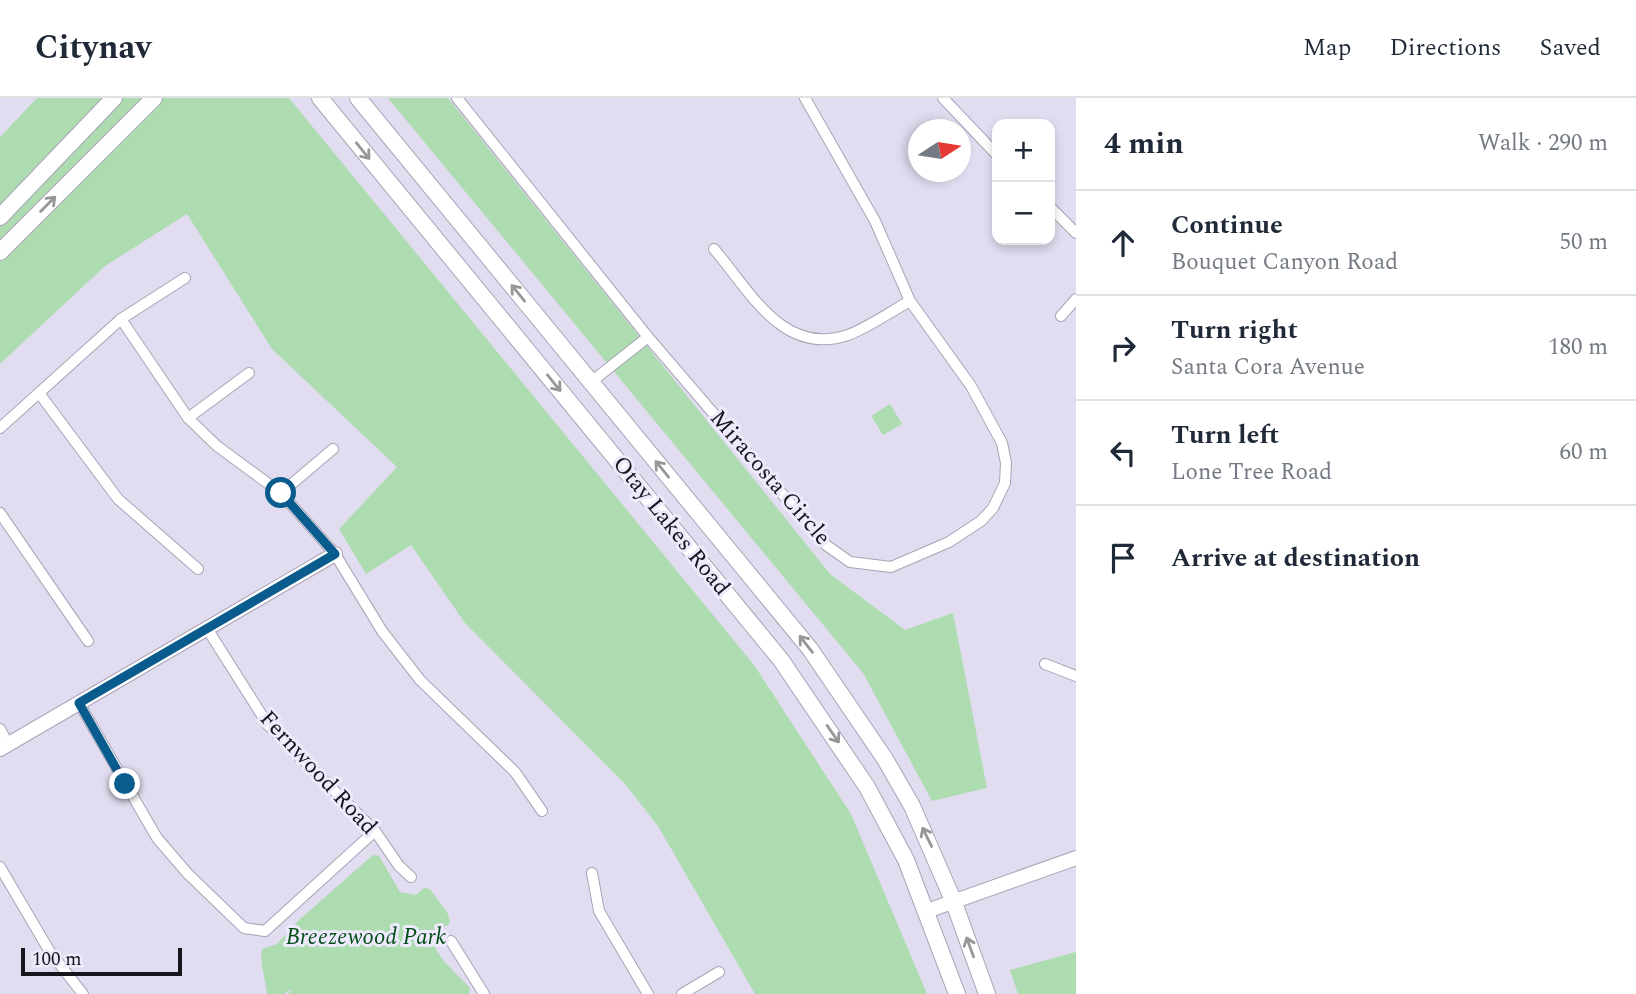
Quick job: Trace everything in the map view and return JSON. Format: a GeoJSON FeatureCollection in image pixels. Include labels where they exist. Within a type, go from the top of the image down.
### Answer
{"type":"FeatureCollection","features":[{"type":"Feature","properties":{"kind":"main road"},"geometry":{"type":"LineString","coordinates":[[0,217],[114,98]]}},
{"type":"Feature","properties":{"kind":"main road"},"geometry":{"type":"LineString","coordinates":[[0,252],[154,98]]}},
{"type":"Feature","properties":{"kind":"main road","name":"Otay Lakes Road"},"geometry":{"type":"LineString","coordinates":[[320,98],[781,660],[867,787],[906,860],[957,994]]}},
{"type":"Feature","properties":{"kind":"main road","name":"Otay Lakes Road"},"geometry":{"type":"LineString","coordinates":[[358,98],[810,649],[885,759],[912,806],[953,900],[987,994]]}},
{"type":"Feature","properties":{"kind":"street","name":"Miracosta Circle"},"geometry":{"type":"LineString","coordinates":[[457,98],[648,337],[826,545],[850,562],[891,567],[949,542],[981,521],[998,501],[1006,473],[1002,443],[971,386],[910,301],[876,221],[805,98]]}},
{"type":"Feature","properties":{"kind":"street"},"geometry":{"type":"LineString","coordinates":[[943,98],[992,150]]}},
{"type":"Feature","properties":{"kind":"street"},"geometry":{"type":"LineString","coordinates":[[1055,212],[1076,233]]}},
{"type":"Feature","properties":{"kind":"street"},"geometry":{"type":"LineString","coordinates":[[714,249],[776,322],[788,332],[817,341],[849,334],[910,301]]}},
{"type":"Feature","properties":{"kind":"street"},"geometry":{"type":"LineString","coordinates":[[0,428],[121,319],[185,278]]}},
{"type":"Feature","properties":{"kind":"street"},"geometry":{"type":"LineString","coordinates":[[1061,316],[1076,299]]}},
{"type":"Feature","properties":{"kind":"street"},"geometry":{"type":"LineString","coordinates":[[121,319],[188,418],[217,446],[281,493],[335,554],[382,631],[420,680],[515,772],[542,811]]}},
{"type":"Feature","properties":{"kind":"street"},"geometry":{"type":"LineString","coordinates":[[591,382],[648,337]]}},
{"type":"Feature","properties":{"kind":"street"},"geometry":{"type":"LineString","coordinates":[[188,418],[249,373]]}},
{"type":"Feature","properties":{"kind":"street"},"geometry":{"type":"LineString","coordinates":[[39,393],[118,499],[198,569]]}},
{"type":"Feature","properties":{"kind":"street"},"geometry":{"type":"LineString","coordinates":[[281,493],[333,449]]}},
{"type":"Feature","properties":{"kind":"street"},"geometry":{"type":"LineString","coordinates":[[0,513],[88,640]]}},
{"type":"Feature","properties":{"kind":"street"},"geometry":{"type":"LineString","coordinates":[[0,729],[4,746],[335,554]]}},
{"type":"Feature","properties":{"kind":"street","name":"Fernwood Road"},"geometry":{"type":"LineString","coordinates":[[208,630],[268,725],[375,831],[399,866],[411,877]]}},
{"type":"Feature","properties":{"kind":"street"},"geometry":{"type":"LineString","coordinates":[[1045,664],[1076,676]]}},
{"type":"Feature","properties":{"kind":"street"},"geometry":{"type":"LineString","coordinates":[[79,703],[156,838],[197,884],[244,928],[265,931],[375,831]]}},
{"type":"Feature","properties":{"kind":"street"},"geometry":{"type":"LineString","coordinates":[[927,911],[1076,858]]}},
{"type":"Feature","properties":{"kind":"street"},"geometry":{"type":"LineString","coordinates":[[0,867],[50,952],[83,994]]}},
{"type":"Feature","properties":{"kind":"street"},"geometry":{"type":"LineString","coordinates":[[592,873],[599,911],[648,994]]}},
{"type":"Feature","properties":{"kind":"street"},"geometry":{"type":"LineString","coordinates":[[451,941],[484,994]]}},
{"type":"Feature","properties":{"kind":"street"},"geometry":{"type":"LineString","coordinates":[[682,994],[719,972]]}},
{"type":"Feature","properties":{"kind":"green space"},"geometry":{"type":"Polygon","coordinates":[[[37,98],[289,98],[754,665],[851,814],[927,994],[755,994],[658,826],[625,784],[465,623],[411,545],[366,574],[339,529],[397,467],[272,349],[187,214],[105,266],[0,364],[0,137],[37,98]]]}},
{"type":"Feature","properties":{"kind":"green space"},"geometry":{"type":"Polygon","coordinates":[[[388,98],[448,98],[830,574],[905,630],[953,613],[987,788],[932,801],[863,673],[388,98]]]}},
{"type":"Feature","properties":{"kind":"green space"},"geometry":{"type":"Polygon","coordinates":[[[890,404],[902,424],[883,435],[871,416],[890,404]]]}},
{"type":"Feature","properties":{"kind":"green space","name":"Breezewood Park"},"geometry":{"type":"Polygon","coordinates":[[[373,855],[379,856],[400,892],[416,895],[424,888],[430,889],[448,914],[450,923],[436,933],[435,946],[445,962],[470,988],[469,994],[288,994],[292,989],[284,994],[267,994],[262,949],[277,944],[299,920],[373,855]]]}},
{"type":"Feature","properties":{"kind":"green space"},"geometry":{"type":"Polygon","coordinates":[[[1076,952],[1076,994],[1018,994],[1010,970],[1076,952]]]}},
{"type":"Feature","properties":{"kind":"route"},"geometry":{"type":"LineString","coordinates":[[125,784],[79,703],[335,554],[281,493]]}}]}
